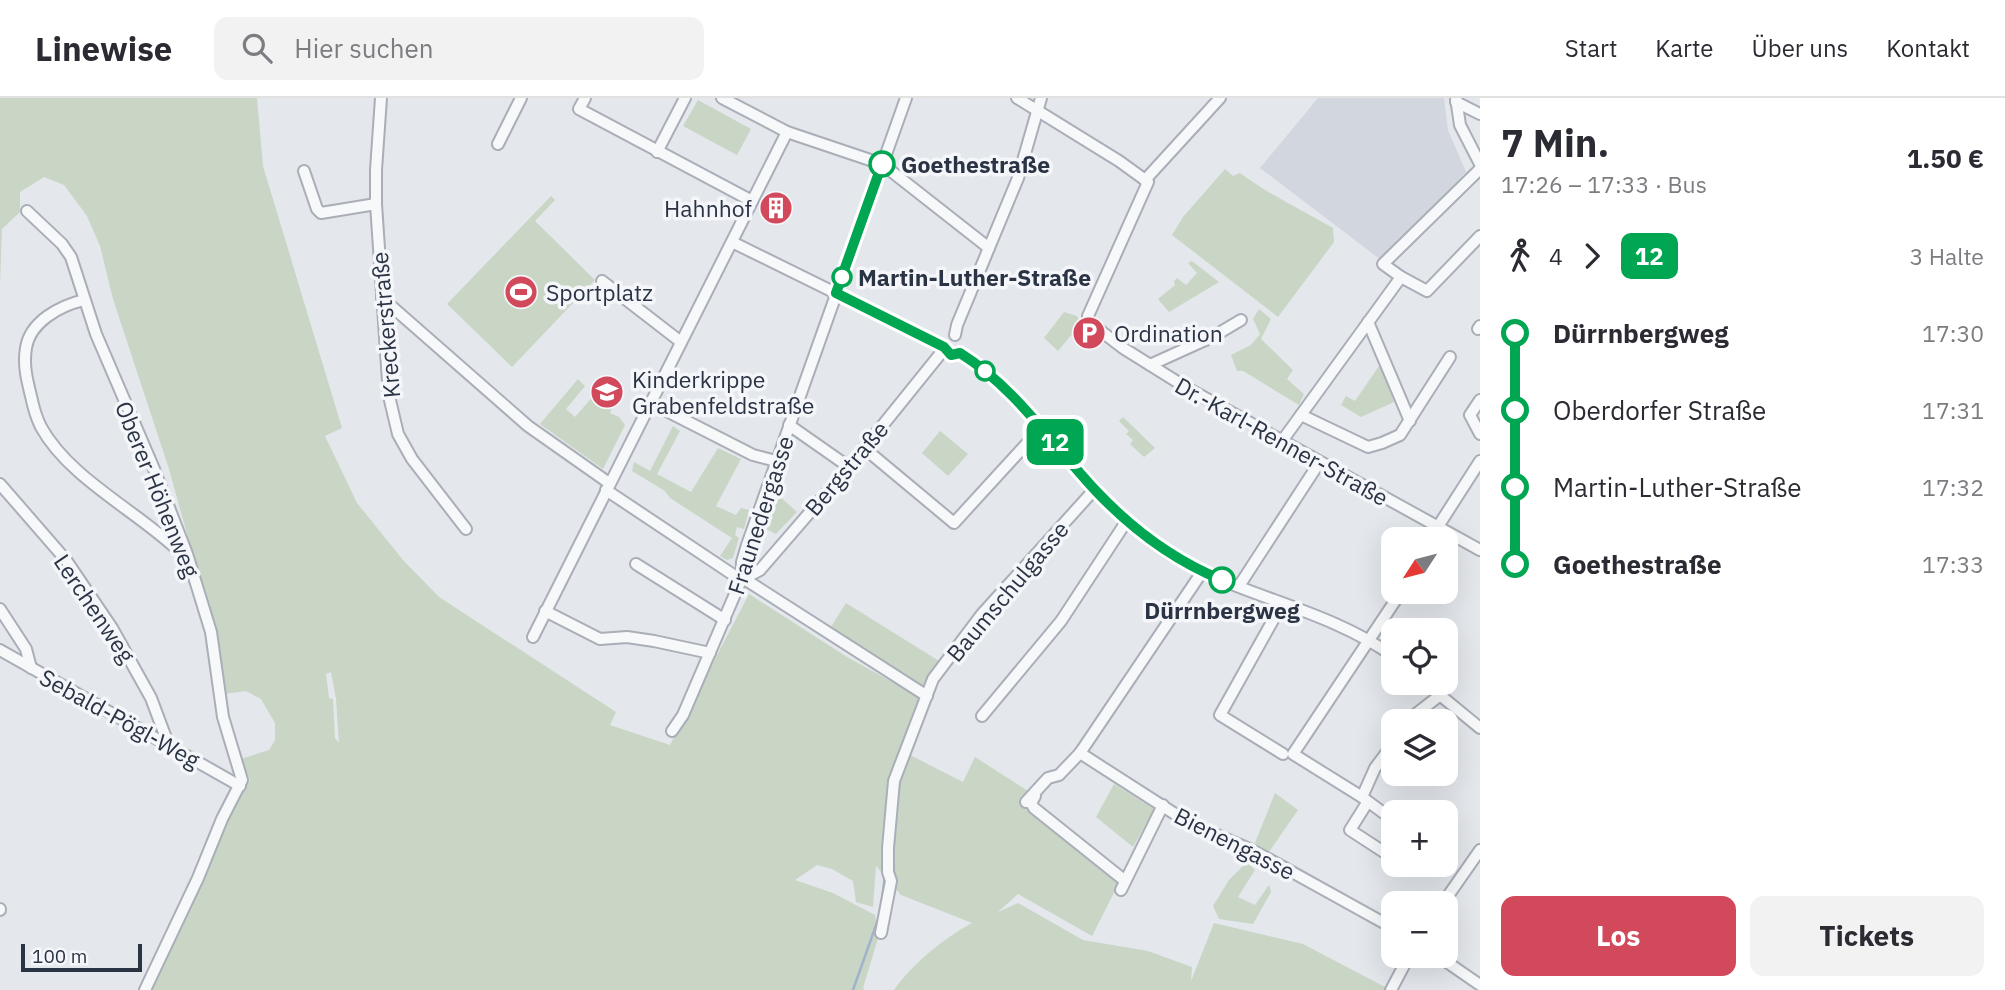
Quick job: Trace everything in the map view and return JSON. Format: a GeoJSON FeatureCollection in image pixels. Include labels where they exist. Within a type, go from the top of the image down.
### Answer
{"type":"FeatureCollection","features":[{"type":"Feature","properties":{"kind":"street","name":"Kreckerstraße"},"geometry":{"type":"LineString","coordinates":[[381,98],[376,204],[389,396],[398,434],[412,459],[466,529]]}},
{"type":"Feature","properties":{"kind":"street"},"geometry":{"type":"LineString","coordinates":[[498,144],[521,98]]}},
{"type":"Feature","properties":{"kind":"street"},"geometry":{"type":"LineString","coordinates":[[585,98],[579,109],[752,201]]}},
{"type":"Feature","properties":{"kind":"street"},"geometry":{"type":"LineString","coordinates":[[657,152],[685,98]]}},
{"type":"Feature","properties":{"kind":"street"},"geometry":{"type":"LineString","coordinates":[[722,98],[742,102],[787,132],[882,164],[989,248]]}},
{"type":"Feature","properties":{"kind":"street","name":"Fraunedergasse"},"geometry":{"type":"LineString","coordinates":[[672,731],[683,715],[743,580],[742,562],[776,461],[906,98]]}},
{"type":"Feature","properties":{"kind":"street"},"geometry":{"type":"LineString","coordinates":[[1017,98],[1147,181],[1220,98]]}},
{"type":"Feature","properties":{"kind":"street"},"geometry":{"type":"LineString","coordinates":[[955,335],[1018,178],[1041,98]]}},
{"type":"Feature","properties":{"kind":"street"},"geometry":{"type":"LineString","coordinates":[[1456,100],[1480,114]]}},
{"type":"Feature","properties":{"kind":"street"},"geometry":{"type":"LineString","coordinates":[[1456,100],[1460,125],[1480,167],[1383,264],[1427,291],[1480,236]]}},
{"type":"Feature","properties":{"kind":"street"},"geometry":{"type":"LineString","coordinates":[[533,637],[787,132]]}},
{"type":"Feature","properties":{"kind":"street"},"geometry":{"type":"LineString","coordinates":[[304,171],[321,214],[376,204]]}},
{"type":"Feature","properties":{"kind":"street","name":"Dr.-Karl-Renner-Straße"},"geometry":{"type":"LineString","coordinates":[[1147,181],[1088,316],[1090,322],[1150,365],[1436,527]]}},
{"type":"Feature","properties":{"kind":"street","name":"Oberer Höhenweg"},"geometry":{"type":"LineString","coordinates":[[27,211],[62,244],[71,257],[109,368],[149,457],[189,560],[211,632],[223,717],[242,780],[240,786]]}},
{"type":"Feature","properties":{"kind":"street"},"geometry":{"type":"LineString","coordinates":[[732,242],[954,355],[964,348],[964,342],[955,335]]}},
{"type":"Feature","properties":{"kind":"street"},"geometry":{"type":"LineString","coordinates":[[1282,441],[1401,276]]}},
{"type":"Feature","properties":{"kind":"street"},"geometry":{"type":"LineString","coordinates":[[602,281],[681,342]]}},
{"type":"Feature","properties":{"kind":"street"},"geometry":{"type":"LineString","coordinates":[[382,298],[528,426],[608,487],[743,580],[927,696]]}},
{"type":"Feature","properties":{"kind":"street"},"geometry":{"type":"LineString","coordinates":[[84,300],[44,319],[28,335],[24,356],[26,376],[41,428],[64,456],[105,494],[176,547],[189,560]]}},
{"type":"Feature","properties":{"kind":"street"},"geometry":{"type":"LineString","coordinates":[[1150,365],[1214,336],[1241,320]]}},
{"type":"Feature","properties":{"kind":"street"},"geometry":{"type":"LineString","coordinates":[[1368,322],[1410,421]]}},
{"type":"Feature","properties":{"kind":"street"},"geometry":{"type":"LineString","coordinates":[[945,349],[947,338],[955,335]]}},
{"type":"Feature","properties":{"kind":"street","name":"Bergstraße"},"geometry":{"type":"LineString","coordinates":[[743,580],[760,570],[849,467],[945,349]]}},
{"type":"Feature","properties":{"kind":"street"},"geometry":{"type":"LineString","coordinates":[[960,353],[1001,383],[1094,490],[1126,522],[1162,549],[1202,572],[1322,619],[1381,649]]}},
{"type":"Feature","properties":{"kind":"street"},"geometry":{"type":"LineString","coordinates":[[1301,415],[1368,447],[1400,435],[1450,357]]}},
{"type":"Feature","properties":{"kind":"street"},"geometry":{"type":"LineString","coordinates":[[1480,400],[1470,415],[1480,434]]}},
{"type":"Feature","properties":{"kind":"street"},"geometry":{"type":"LineString","coordinates":[[651,403],[753,455],[776,461]]}},
{"type":"Feature","properties":{"kind":"street"},"geometry":{"type":"LineString","coordinates":[[789,425],[849,467]]}},
{"type":"Feature","properties":{"kind":"street"},"geometry":{"type":"LineString","coordinates":[[864,448],[954,523],[1042,427]]}},
{"type":"Feature","properties":{"kind":"street"},"geometry":{"type":"LineString","coordinates":[[1436,527],[1480,461]]}},
{"type":"Feature","properties":{"kind":"street"},"geometry":{"type":"LineString","coordinates":[[1238,586],[1319,463]]}},
{"type":"Feature","properties":{"kind":"street","name":"Lerchenweg"},"geometry":{"type":"LineString","coordinates":[[0,484],[66,560],[112,628],[151,698],[169,746]]}},
{"type":"Feature","properties":{"kind":"street","name":"Baumschulgasse"},"geometry":{"type":"LineString","coordinates":[[881,933],[891,881],[888,872],[888,848],[894,780],[933,680],[982,614],[1094,490]]}},
{"type":"Feature","properties":{"kind":"street"},"geometry":{"type":"LineString","coordinates":[[982,716],[1061,621],[1126,522]]}},
{"type":"Feature","properties":{"kind":"street","name":"Dr.-Karl-Renner-Straße"},"geometry":{"type":"LineString","coordinates":[[1458,538],[1480,550]]}},
{"type":"Feature","properties":{"kind":"street"},"geometry":{"type":"LineString","coordinates":[[636,564],[725,620]]}},
{"type":"Feature","properties":{"kind":"street"},"geometry":{"type":"LineString","coordinates":[[1026,802],[1048,778],[1059,775],[1080,753],[1202,572]]}},
{"type":"Feature","properties":{"kind":"street"},"geometry":{"type":"LineString","coordinates":[[1282,604],[1220,715],[1283,754]]}},
{"type":"Feature","properties":{"kind":"street"},"geometry":{"type":"LineString","coordinates":[[1381,811],[1293,754],[1392,604]]}},
{"type":"Feature","properties":{"kind":"street"},"geometry":{"type":"LineString","coordinates":[[0,609],[26,649],[31,668]]}},
{"type":"Feature","properties":{"kind":"street"},"geometry":{"type":"LineString","coordinates":[[545,611],[600,639],[654,641],[710,653]]}},
{"type":"Feature","properties":{"kind":"street","name":"Sebald-Pögl-Weg"},"geometry":{"type":"LineString","coordinates":[[0,650],[240,786]]}},
{"type":"Feature","properties":{"kind":"street"},"geometry":{"type":"LineString","coordinates":[[1422,709],[1439,696],[1478,722]]}},
{"type":"Feature","properties":{"kind":"street","name":"Bienengasse"},"geometry":{"type":"LineString","coordinates":[[1080,753],[1189,822],[1254,850],[1381,921]]}},
{"type":"Feature","properties":{"kind":"street"},"geometry":{"type":"LineString","coordinates":[[1381,760],[1375,768],[1365,800],[1350,830],[1381,850]]}},
{"type":"Feature","properties":{"kind":"street"},"geometry":{"type":"LineString","coordinates":[[1041,785],[1031,803],[1034,808],[1123,885],[1163,805]]}},
{"type":"Feature","properties":{"kind":"street"},"geometry":{"type":"LineString","coordinates":[[145,990],[198,878],[222,819],[240,786]]}},
{"type":"Feature","properties":{"kind":"street"},"geometry":{"type":"LineString","coordinates":[[1451,891],[1480,850]]}},
{"type":"Feature","properties":{"kind":"street"},"geometry":{"type":"LineString","coordinates":[[1391,990],[1403,968]]}},
{"type":"Feature","properties":{"kind":"street"},"geometry":{"type":"LineString","coordinates":[[1455,968],[1480,985]]}},
{"type":"Feature","properties":{"kind":"shaded area"},"geometry":{"type":"Polygon","coordinates":[[[1318,98],[1444,98],[1448,130],[1466,172],[1381,260],[1260,168],[1318,98]]]}},
{"type":"Feature","properties":{"kind":"green space"},"geometry":{"type":"Polygon","coordinates":[[[0,98],[257,98],[263,166],[342,428],[325,436],[357,503],[403,560],[439,597],[616,712],[610,725],[670,745],[749,594],[847,657],[923,699],[906,753],[963,782],[975,757],[1028,791],[1029,802],[1025,808],[1120,881],[1092,936],[1018,894],[998,912],[1018,903],[1083,940],[1148,951],[1192,967],[1191,981],[1214,923],[1303,944],[1385,987],[1384,990],[894,990],[929,952],[972,923],[901,895],[876,866],[873,907],[856,902],[853,881],[832,869],[817,865],[795,880],[833,893],[875,915],[879,935],[863,988],[865,990],[149,990],[225,822],[250,780],[241,759],[269,750],[275,740],[275,723],[261,699],[246,691],[224,694],[220,653],[169,469],[113,299],[100,246],[87,216],[64,185],[44,177],[20,192],[20,212],[2,229],[0,285],[0,98]],[[331,672],[326,674],[329,698],[333,699],[335,738],[339,743],[331,672]]]}},
{"type":"Feature","properties":{"kind":"green space"},"geometry":{"type":"Polygon","coordinates":[[[698,100],[751,129],[737,155],[683,126],[698,100]]]}},
{"type":"Feature","properties":{"kind":"green space"},"geometry":{"type":"Polygon","coordinates":[[[1225,169],[1233,176],[1240,173],[1333,228],[1334,242],[1278,317],[1172,235],[1183,217],[1225,169]]]}},
{"type":"Feature","properties":{"kind":"green space","name":"Sportplatz"},"geometry":{"type":"Polygon","coordinates":[[[551,196],[555,200],[535,221],[595,280],[512,367],[447,304],[551,196]]]}},
{"type":"Feature","properties":{"kind":"green space"},"geometry":{"type":"Polygon","coordinates":[[[1192,261],[1219,282],[1169,312],[1158,299],[1175,285],[1177,278],[1186,285],[1197,273],[1188,263],[1192,261]]]}},
{"type":"Feature","properties":{"kind":"green space"},"geometry":{"type":"Polygon","coordinates":[[[1259,309],[1271,319],[1261,339],[1293,370],[1287,379],[1304,394],[1299,405],[1243,371],[1237,371],[1231,355],[1251,345],[1260,334],[1253,319],[1259,309]]]}},
{"type":"Feature","properties":{"kind":"green space"},"geometry":{"type":"Polygon","coordinates":[[[1064,312],[1077,316],[1081,323],[1058,351],[1044,338],[1064,312]]]}},
{"type":"Feature","properties":{"kind":"green space"},"geometry":{"type":"Polygon","coordinates":[[[1379,366],[1384,371],[1394,402],[1361,417],[1341,405],[1346,396],[1355,401],[1379,366]]]}},
{"type":"Feature","properties":{"kind":"green space"},"geometry":{"type":"Polygon","coordinates":[[[578,379],[585,386],[566,409],[575,417],[595,394],[614,403],[610,413],[619,417],[625,425],[603,469],[540,424],[578,379]]]}},
{"type":"Feature","properties":{"kind":"green space"},"geometry":{"type":"Polygon","coordinates":[[[1123,417],[1155,448],[1144,457],[1130,444],[1133,440],[1126,434],[1129,431],[1119,421],[1123,417]]]}},
{"type":"Feature","properties":{"kind":"green space"},"geometry":{"type":"Polygon","coordinates":[[[673,426],[680,431],[657,474],[691,492],[718,448],[741,459],[716,506],[736,515],[741,508],[749,510],[744,529],[737,527],[735,535],[739,538],[733,558],[727,560],[720,556],[732,538],[632,471],[634,462],[650,471],[673,426]]]}},
{"type":"Feature","properties":{"kind":"green space"},"geometry":{"type":"Polygon","coordinates":[[[940,431],[968,454],[948,476],[922,453],[940,431]]]}},
{"type":"Feature","properties":{"kind":"green space"},"geometry":{"type":"Polygon","coordinates":[[[778,495],[797,512],[776,534],[765,528],[768,514],[778,495]]]}},
{"type":"Feature","properties":{"kind":"green space"},"geometry":{"type":"Polygon","coordinates":[[[846,603],[939,661],[922,688],[829,630],[846,603]]]}},
{"type":"Feature","properties":{"kind":"green space"},"geometry":{"type":"Polygon","coordinates":[[[1114,784],[1154,809],[1133,847],[1096,817],[1114,784]]]}},
{"type":"Feature","properties":{"kind":"green space"},"geometry":{"type":"Polygon","coordinates":[[[1275,793],[1298,810],[1269,852],[1255,843],[1275,793]]]}},
{"type":"Feature","properties":{"kind":"green space"},"geometry":{"type":"Polygon","coordinates":[[[1247,862],[1255,870],[1238,897],[1255,905],[1269,885],[1271,892],[1253,924],[1219,919],[1213,906],[1229,880],[1247,862]]]}},
{"type":"Feature","properties":{"kind":"waterway"},"geometry":{"type":"LineString","coordinates":[[881,907],[885,876]]}},
{"type":"Feature","properties":{"kind":"waterway"},"geometry":{"type":"LineString","coordinates":[[853,990],[880,914]]}},
{"type":"Feature","properties":{"kind":"bus line","name":"12"},"geometry":{"type":"LineString","coordinates":[[882,164],[836,293],[944,347],[951,355],[960,353],[1001,383],[1094,490],[1126,522],[1162,549],[1222,580]]}},
{"type":"Feature","properties":{"kind":"place","name":"Goethestraße"},"geometry":{"type":"Point","coordinates":[882,164]}},
{"type":"Feature","properties":{"kind":"place","name":"Hahnhof"},"geometry":{"type":"Point","coordinates":[776,208]}},
{"type":"Feature","properties":{"kind":"place","name":"Martin-Luther-Straße"},"geometry":{"type":"Point","coordinates":[842,277]}},
{"type":"Feature","properties":{"kind":"place","name":"Sportplatz"},"geometry":{"type":"Point","coordinates":[521,292]}},
{"type":"Feature","properties":{"kind":"place","name":"Ordination"},"geometry":{"type":"Point","coordinates":[1089,333]}},
{"type":"Feature","properties":{"kind":"place","name":"Kinderkrippe Grabenfeldstraße"},"geometry":{"type":"Point","coordinates":[607,392]}},
{"type":"Feature","properties":{"kind":"place","name":"Dürrnbergweg"},"geometry":{"type":"Point","coordinates":[1222,580]}}]}
